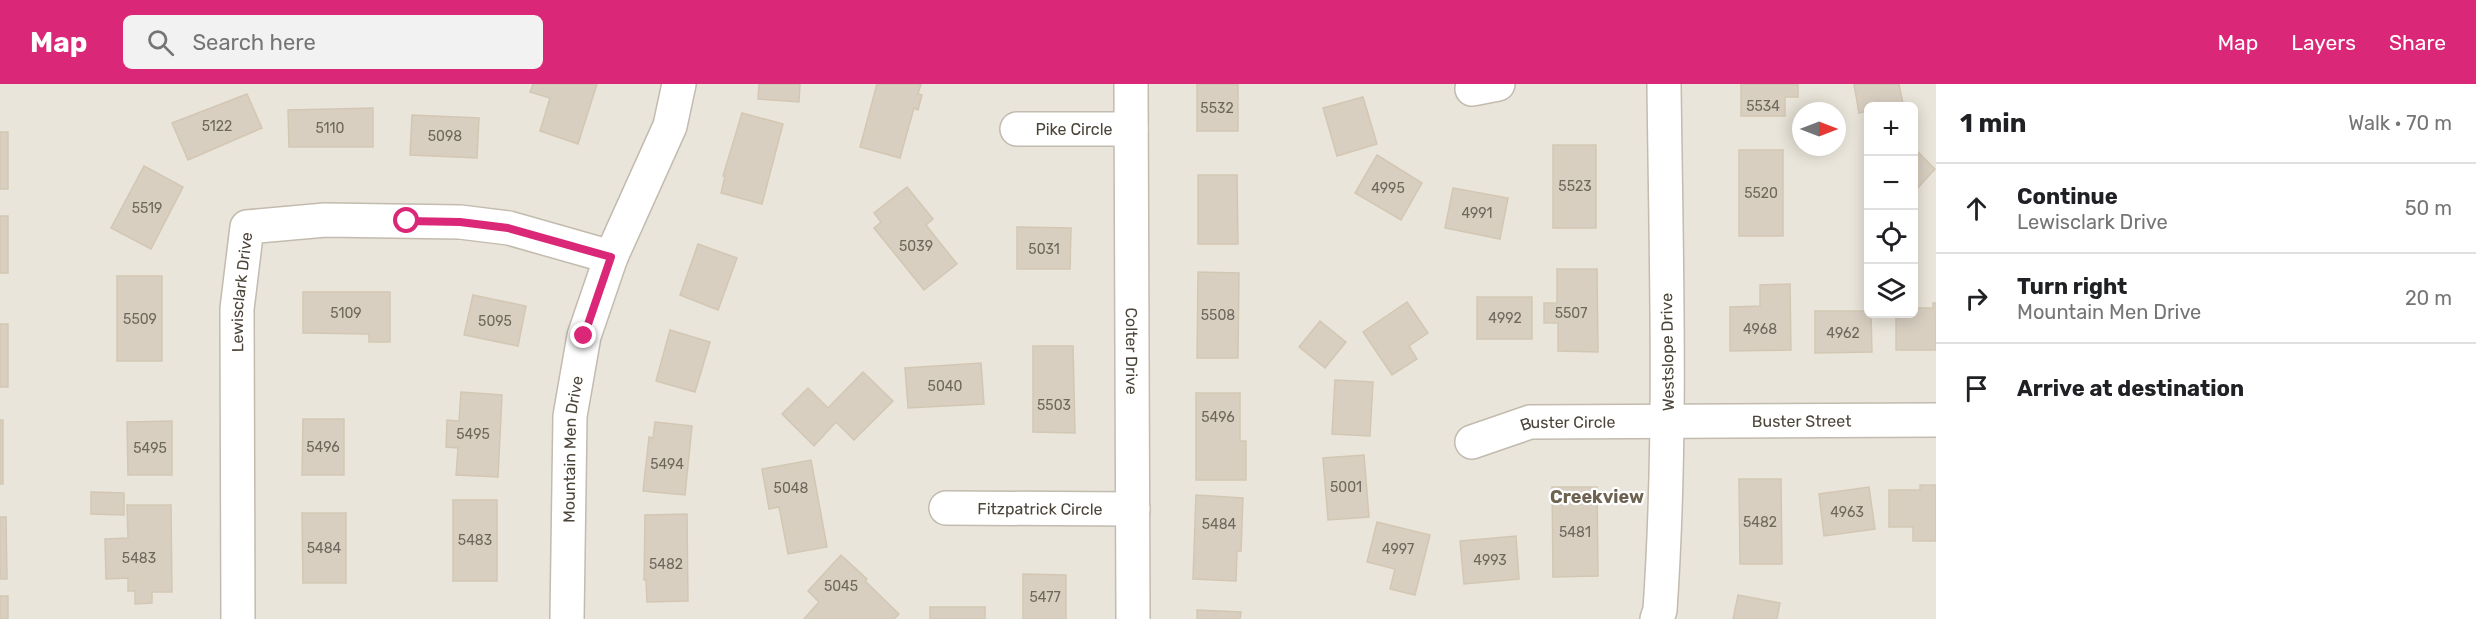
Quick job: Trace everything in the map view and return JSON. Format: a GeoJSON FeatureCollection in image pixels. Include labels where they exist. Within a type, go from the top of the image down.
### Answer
{"type":"FeatureCollection","features":[{"type":"Feature","properties":{"kind":"street","name":"Mountain Men Drive"},"geometry":{"type":"LineString","coordinates":[[567,619],[570,416],[584,336],[611,257],[670,126],[679,84]]}},
{"type":"Feature","properties":{"kind":"street","name":"Colter Drive"},"geometry":{"type":"LineString","coordinates":[[1131,84],[1133,619]]}},
{"type":"Feature","properties":{"kind":"street","name":"Westslope Drive"},"geometry":{"type":"LineString","coordinates":[[1657,619],[1660,610],[1664,547],[1667,422],[1664,84]]}},
{"type":"Feature","properties":{"kind":"street","name":"Pike Circle"},"geometry":{"type":"LineString","coordinates":[[1017,129],[1131,129]]}},
{"type":"Feature","properties":{"kind":"street","name":"Lewisclark Drive"},"geometry":{"type":"LineString","coordinates":[[238,619],[237,309],[248,226],[325,220],[460,222],[508,228],[611,257]]}},
{"type":"Feature","properties":{"kind":"street","name":"Buster Street"},"geometry":{"type":"LineString","coordinates":[[1667,422],[1936,420]]}},
{"type":"Feature","properties":{"kind":"street","name":"Buster Circle"},"geometry":{"type":"LineString","coordinates":[[1472,442],[1530,422],[1667,422]]}},
{"type":"Feature","properties":{"kind":"street","name":"Fitzpatrick Circle"},"geometry":{"type":"LineString","coordinates":[[946,508],[1133,509]]}},
{"type":"Feature","properties":{"kind":"shaded area"},"geometry":{"type":"Polygon","coordinates":[[[0,84],[1936,84],[1936,619],[0,619],[0,84]]]}},
{"type":"Feature","properties":{"kind":"building"},"geometry":{"type":"Polygon","coordinates":[[[533,84],[597,84],[578,144],[540,131],[550,98],[530,92],[533,84]]]}},
{"type":"Feature","properties":{"kind":"building"},"geometry":{"type":"Polygon","coordinates":[[[759,84],[800,84],[799,102],[758,99],[759,84]]]}},
{"type":"Feature","properties":{"kind":"building"},"geometry":{"type":"Polygon","coordinates":[[[877,84],[921,84],[918,94],[922,95],[918,110],[914,108],[900,158],[860,147],[877,84]]]}},
{"type":"Feature","properties":{"kind":"building"},"geometry":{"type":"Polygon","coordinates":[[[1197,84],[1238,84],[1238,131],[1197,131],[1197,84]]]}},
{"type":"Feature","properties":{"kind":"building"},"geometry":{"type":"Polygon","coordinates":[[[1741,84],[1798,84],[1798,97],[1785,97],[1785,116],[1741,116],[1741,84]]]}},
{"type":"Feature","properties":{"kind":"building"},"geometry":{"type":"Polygon","coordinates":[[[1854,84],[1899,84],[1903,102],[1864,102],[1864,112],[1859,113],[1854,84]]]}},
{"type":"Feature","properties":{"kind":"building"},"geometry":{"type":"Polygon","coordinates":[[[247,94],[262,128],[188,160],[172,123],[247,94]]]}},
{"type":"Feature","properties":{"kind":"building"},"geometry":{"type":"Polygon","coordinates":[[[1363,97],[1377,144],[1337,156],[1323,108],[1363,97]]]}},
{"type":"Feature","properties":{"kind":"building"},"geometry":{"type":"Polygon","coordinates":[[[373,108],[373,147],[289,147],[288,110],[373,108]]]}},
{"type":"Feature","properties":{"kind":"building"},"geometry":{"type":"Polygon","coordinates":[[[742,113],[783,124],[762,204],[721,193],[725,176],[723,176],[742,113]]]}},
{"type":"Feature","properties":{"kind":"building"},"geometry":{"type":"Polygon","coordinates":[[[412,115],[479,118],[477,158],[410,155],[412,115]]]}},
{"type":"Feature","properties":{"kind":"building"},"geometry":{"type":"Polygon","coordinates":[[[0,132],[8,132],[8,189],[0,189],[0,132]]]}},
{"type":"Feature","properties":{"kind":"building"},"geometry":{"type":"Polygon","coordinates":[[[1553,145],[1596,145],[1596,228],[1553,228],[1553,145]]]}},
{"type":"Feature","properties":{"kind":"building"},"geometry":{"type":"Polygon","coordinates":[[[1739,150],[1783,150],[1783,236],[1739,236],[1739,150]]]}},
{"type":"Feature","properties":{"kind":"building"},"geometry":{"type":"Polygon","coordinates":[[[1918,152],[1935,169],[1918,188],[1918,152]]]}},
{"type":"Feature","properties":{"kind":"building"},"geometry":{"type":"Polygon","coordinates":[[[1377,155],[1422,183],[1401,220],[1355,193],[1377,155]]]}},
{"type":"Feature","properties":{"kind":"building"},"geometry":{"type":"Polygon","coordinates":[[[144,166],[183,187],[151,249],[111,228],[144,166]]]}},
{"type":"Feature","properties":{"kind":"building"},"geometry":{"type":"Polygon","coordinates":[[[1198,175],[1237,175],[1238,244],[1198,244],[1198,175]]]}},
{"type":"Feature","properties":{"kind":"building"},"geometry":{"type":"Polygon","coordinates":[[[907,187],[933,219],[926,225],[957,264],[924,290],[874,228],[881,222],[874,213],[907,187]]]}},
{"type":"Feature","properties":{"kind":"building"},"geometry":{"type":"Polygon","coordinates":[[[1453,188],[1508,198],[1500,239],[1445,228],[1453,188]]]}},
{"type":"Feature","properties":{"kind":"building"},"geometry":{"type":"Polygon","coordinates":[[[0,216],[8,216],[8,273],[0,273],[0,216]]]}},
{"type":"Feature","properties":{"kind":"building"},"geometry":{"type":"Polygon","coordinates":[[[1017,227],[1071,228],[1070,269],[1017,269],[1017,227]]]}},
{"type":"Feature","properties":{"kind":"building"},"geometry":{"type":"Polygon","coordinates":[[[698,244],[737,258],[718,310],[680,295],[698,244]]]}},
{"type":"Feature","properties":{"kind":"building"},"geometry":{"type":"Polygon","coordinates":[[[1557,269],[1597,269],[1598,352],[1558,351],[1558,323],[1544,323],[1544,303],[1557,303],[1557,269]]]}},
{"type":"Feature","properties":{"kind":"building"},"geometry":{"type":"Polygon","coordinates":[[[1198,272],[1239,273],[1238,358],[1197,358],[1198,272]]]}},
{"type":"Feature","properties":{"kind":"building"},"geometry":{"type":"Polygon","coordinates":[[[117,276],[162,276],[162,361],[117,361],[117,276]]]}},
{"type":"Feature","properties":{"kind":"building"},"geometry":{"type":"Polygon","coordinates":[[[1790,284],[1791,350],[1730,351],[1730,307],[1760,306],[1760,285],[1790,284]]]}},
{"type":"Feature","properties":{"kind":"building"},"geometry":{"type":"Polygon","coordinates":[[[303,292],[390,292],[390,342],[369,342],[369,334],[303,333],[303,292]]]}},
{"type":"Feature","properties":{"kind":"building"},"geometry":{"type":"Polygon","coordinates":[[[473,295],[526,306],[518,346],[464,335],[473,295]]]}},
{"type":"Feature","properties":{"kind":"building"},"geometry":{"type":"Polygon","coordinates":[[[1477,297],[1532,297],[1532,339],[1477,339],[1477,297]]]}},
{"type":"Feature","properties":{"kind":"building"},"geometry":{"type":"Polygon","coordinates":[[[1407,302],[1428,333],[1409,346],[1417,359],[1392,375],[1363,332],[1407,302]]]}},
{"type":"Feature","properties":{"kind":"building"},"geometry":{"type":"Polygon","coordinates":[[[1933,303],[1936,303],[1936,350],[1896,350],[1896,318],[1918,318],[1918,308],[1933,308],[1933,303]]]}},
{"type":"Feature","properties":{"kind":"building"},"geometry":{"type":"Polygon","coordinates":[[[1815,311],[1864,311],[1864,318],[1871,318],[1872,352],[1815,353],[1815,311]]]}},
{"type":"Feature","properties":{"kind":"building"},"geometry":{"type":"Polygon","coordinates":[[[1320,321],[1346,342],[1325,368],[1299,347],[1320,321]]]}},
{"type":"Feature","properties":{"kind":"building"},"geometry":{"type":"Polygon","coordinates":[[[0,324],[8,324],[8,387],[0,387],[0,324]]]}},
{"type":"Feature","properties":{"kind":"building"},"geometry":{"type":"Polygon","coordinates":[[[670,330],[710,342],[695,392],[656,381],[670,330]]]}},
{"type":"Feature","properties":{"kind":"building"},"geometry":{"type":"Polygon","coordinates":[[[1033,346],[1073,346],[1075,433],[1033,432],[1033,346]]]}},
{"type":"Feature","properties":{"kind":"building"},"geometry":{"type":"Polygon","coordinates":[[[981,363],[984,404],[908,408],[905,368],[981,363]]]}},
{"type":"Feature","properties":{"kind":"building"},"geometry":{"type":"Polygon","coordinates":[[[863,372],[893,401],[854,440],[836,422],[814,446],[782,414],[808,388],[828,408],[863,372]]]}},
{"type":"Feature","properties":{"kind":"building"},"geometry":{"type":"Polygon","coordinates":[[[1335,380],[1373,382],[1370,436],[1332,434],[1335,380]]]}},
{"type":"Feature","properties":{"kind":"building"},"geometry":{"type":"Polygon","coordinates":[[[461,392],[502,395],[498,477],[456,475],[458,448],[446,447],[447,420],[459,421],[461,392]]]}},
{"type":"Feature","properties":{"kind":"building"},"geometry":{"type":"Polygon","coordinates":[[[1196,393],[1240,393],[1240,441],[1246,441],[1246,480],[1196,480],[1196,393]]]}},
{"type":"Feature","properties":{"kind":"building"},"geometry":{"type":"Polygon","coordinates":[[[303,419],[344,419],[344,475],[302,475],[303,419]]]}},
{"type":"Feature","properties":{"kind":"building"},"geometry":{"type":"Polygon","coordinates":[[[0,420],[3,420],[3,484],[0,484],[0,420]]]}},
{"type":"Feature","properties":{"kind":"building"},"geometry":{"type":"Polygon","coordinates":[[[172,421],[172,475],[128,475],[127,422],[172,421]]]}},
{"type":"Feature","properties":{"kind":"building"},"geometry":{"type":"Polygon","coordinates":[[[655,422],[692,426],[685,495],[643,491],[649,437],[653,438],[655,422]]]}},
{"type":"Feature","properties":{"kind":"building"},"geometry":{"type":"Polygon","coordinates":[[[1364,455],[1369,517],[1328,520],[1323,458],[1364,455]]]}},
{"type":"Feature","properties":{"kind":"building"},"geometry":{"type":"Polygon","coordinates":[[[811,460],[827,547],[788,554],[779,507],[769,509],[762,469],[811,460]]]}},
{"type":"Feature","properties":{"kind":"building"},"geometry":{"type":"Polygon","coordinates":[[[1739,479],[1781,479],[1782,564],[1740,564],[1739,479]]]}},
{"type":"Feature","properties":{"kind":"building"},"geometry":{"type":"Polygon","coordinates":[[[1920,485],[1936,485],[1936,541],[1913,541],[1913,527],[1889,527],[1889,490],[1920,490],[1920,485]]]}},
{"type":"Feature","properties":{"kind":"building"},"geometry":{"type":"Polygon","coordinates":[[[1552,487],[1597,487],[1598,576],[1553,577],[1552,487]]]}},
{"type":"Feature","properties":{"kind":"building"},"geometry":{"type":"Polygon","coordinates":[[[1869,487],[1875,529],[1824,536],[1819,494],[1869,487]]]}},
{"type":"Feature","properties":{"kind":"building"},"geometry":{"type":"Polygon","coordinates":[[[91,492],[124,493],[124,515],[91,514],[91,492]]]}},
{"type":"Feature","properties":{"kind":"building"},"geometry":{"type":"Polygon","coordinates":[[[1196,495],[1243,498],[1241,551],[1237,551],[1236,581],[1193,579],[1196,495]]]}},
{"type":"Feature","properties":{"kind":"building"},"geometry":{"type":"Polygon","coordinates":[[[453,500],[497,500],[497,581],[453,581],[453,500]]]}},
{"type":"Feature","properties":{"kind":"building"},"geometry":{"type":"Polygon","coordinates":[[[127,505],[171,505],[172,592],[152,592],[152,603],[135,604],[135,591],[128,591],[128,578],[106,579],[105,539],[128,538],[127,505]]]}},
{"type":"Feature","properties":{"kind":"building"},"geometry":{"type":"Polygon","coordinates":[[[302,513],[346,513],[346,583],[303,583],[302,513]]]}},
{"type":"Feature","properties":{"kind":"building"},"geometry":{"type":"Polygon","coordinates":[[[687,514],[688,601],[647,602],[646,580],[644,580],[645,515],[687,514]]]}},
{"type":"Feature","properties":{"kind":"building"},"geometry":{"type":"Polygon","coordinates":[[[0,517],[6,517],[7,579],[0,579],[0,517]]]}},
{"type":"Feature","properties":{"kind":"building"},"geometry":{"type":"Polygon","coordinates":[[[1377,522],[1430,535],[1415,595],[1390,589],[1395,569],[1367,562],[1377,522]]]}},
{"type":"Feature","properties":{"kind":"building"},"geometry":{"type":"Polygon","coordinates":[[[1516,536],[1519,579],[1464,584],[1460,541],[1516,536]]]}},
{"type":"Feature","properties":{"kind":"building"},"geometry":{"type":"Polygon","coordinates":[[[841,555],[899,614],[894,619],[804,619],[819,602],[808,591],[841,555]]]}},
{"type":"Feature","properties":{"kind":"building"},"geometry":{"type":"Polygon","coordinates":[[[1023,574],[1066,575],[1066,619],[1023,619],[1023,574]]]}},
{"type":"Feature","properties":{"kind":"building"},"geometry":{"type":"Polygon","coordinates":[[[1738,595],[1780,603],[1777,619],[1733,619],[1738,595]]]}},
{"type":"Feature","properties":{"kind":"building"},"geometry":{"type":"Polygon","coordinates":[[[0,596],[8,596],[8,619],[0,619],[0,596]]]}},
{"type":"Feature","properties":{"kind":"building"},"geometry":{"type":"Polygon","coordinates":[[[930,607],[985,607],[985,619],[930,619],[930,607]]]}},
{"type":"Feature","properties":{"kind":"building"},"geometry":{"type":"Polygon","coordinates":[[[1197,610],[1241,612],[1240,619],[1197,619],[1197,610]]]}},
{"type":"Feature","properties":{"kind":"district","name":"Creekview"},"geometry":{"type":"Point","coordinates":[1597,497]}},
{"type":"Feature","properties":{"kind":"route"},"geometry":{"type":"LineString","coordinates":[[407,221],[460,222],[508,228],[611,257],[584,336]]}}]}
